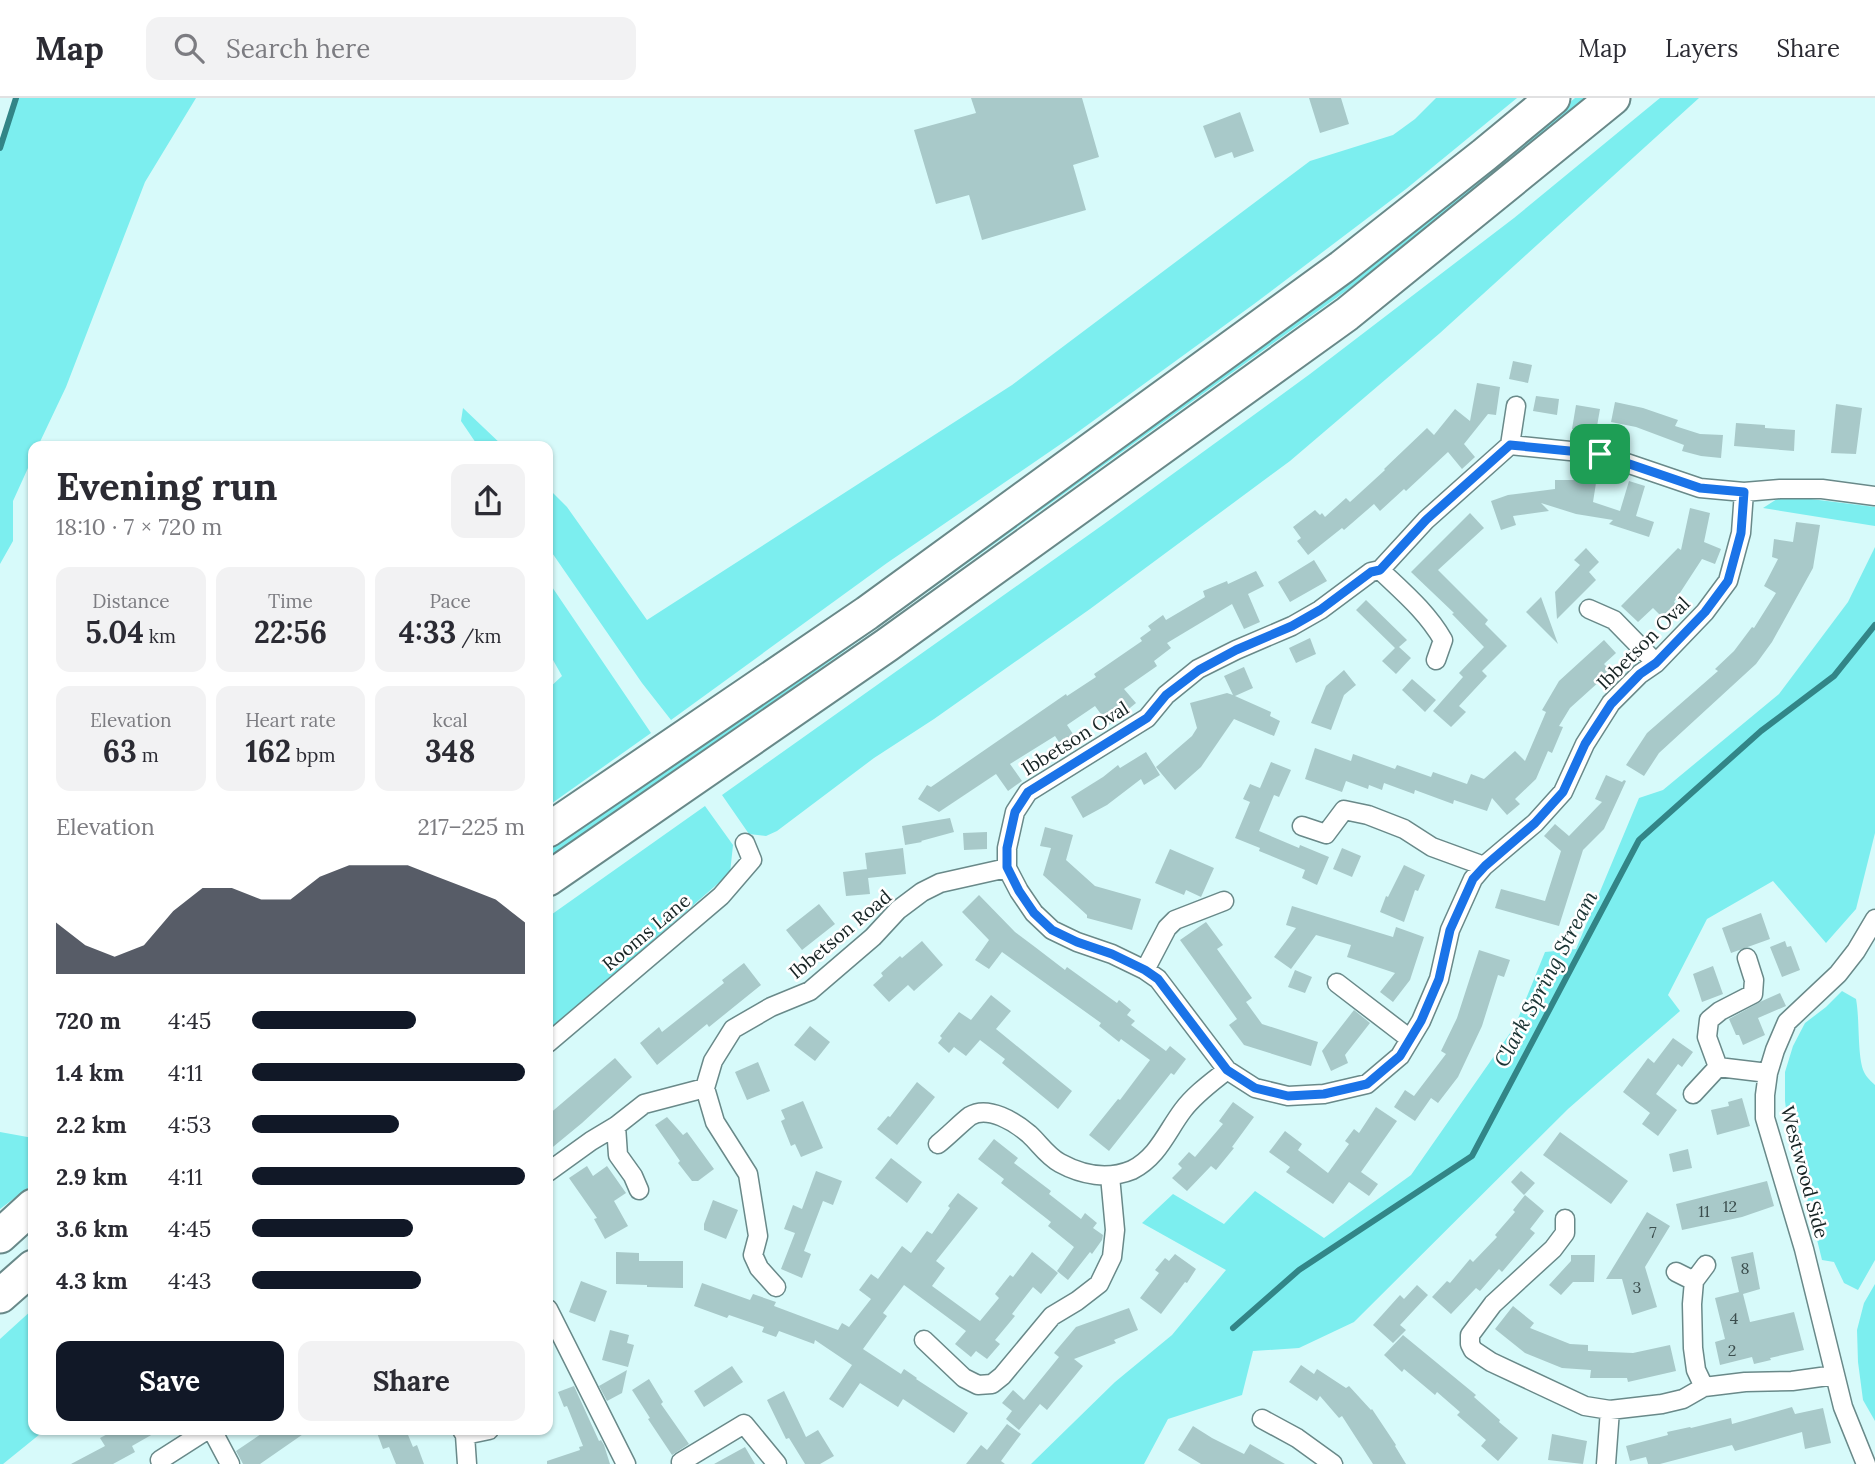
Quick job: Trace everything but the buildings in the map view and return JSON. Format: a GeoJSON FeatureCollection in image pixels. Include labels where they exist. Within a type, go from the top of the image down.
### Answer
{"type":"FeatureCollection","features":[{"type":"Feature","properties":{"kind":"highway"},"geometry":{"type":"LineString","coordinates":[[553,827],[867,613],[1342,267],[1553,98]]}},
{"type":"Feature","properties":{"kind":"highway"},"geometry":{"type":"LineString","coordinates":[[553,876],[887,645],[1347,314],[1613,98]]}},
{"type":"Feature","properties":{"kind":"highway"},"geometry":{"type":"LineString","coordinates":[[0,1236],[28,1211]]}},
{"type":"Feature","properties":{"kind":"highway"},"geometry":{"type":"LineString","coordinates":[[0,1296],[28,1271]]}},
{"type":"Feature","properties":{"kind":"street"},"geometry":{"type":"LineString","coordinates":[[1516,406],[1510,445],[1600,454],[1700,488],[1744,492],[1822,489],[1875,496]]}},
{"type":"Feature","properties":{"kind":"street","name":"Ibbetson Oval"},"geometry":{"type":"LineString","coordinates":[[1510,445],[1426,520],[1380,570],[1371,572],[1320,610],[1292,626],[1236,650],[1199,670],[1166,695],[1147,718],[1028,792],[1015,812],[1007,848],[1007,867],[1034,913],[1052,930],[1112,954],[1158,979],[1227,1070],[1255,1088],[1288,1096],[1324,1094],[1367,1084],[1400,1056],[1421,1021],[1439,979],[1450,930],[1473,879],[1535,823],[1563,792],[1585,744],[1611,704],[1640,674],[1656,663],[1705,612],[1728,581],[1741,533],[1744,492]]}},
{"type":"Feature","properties":{"kind":"street"},"geometry":{"type":"LineString","coordinates":[[1380,570],[1418,606],[1444,640],[1436,660]]}},
{"type":"Feature","properties":{"kind":"street"},"geometry":{"type":"LineString","coordinates":[[1589,609],[1614,620],[1656,663]]}},
{"type":"Feature","properties":{"kind":"street"},"geometry":{"type":"LineString","coordinates":[[1302,825],[1326,834],[1344,810],[1404,829],[1432,848],[1485,866]]}},
{"type":"Feature","properties":{"kind":"street","name":"Rooms Lane"},"geometry":{"type":"LineString","coordinates":[[553,1039],[721,896],[752,860],[745,843]]}},
{"type":"Feature","properties":{"kind":"street","name":"Ibbetson Road"},"geometry":{"type":"LineString","coordinates":[[705,1088],[713,1061],[733,1029],[771,1007],[810,991],[922,892],[940,883],[1007,867]]}},
{"type":"Feature","properties":{"kind":"street"},"geometry":{"type":"LineString","coordinates":[[1145,970],[1167,928],[1175,919],[1224,901]]}},
{"type":"Feature","properties":{"kind":"street","name":"Westwood Side"},"geometry":{"type":"LineString","coordinates":[[1866,1464],[1843,1407],[1804,1249],[1765,1118],[1765,1095],[1768,1073],[1787,1022],[1838,974],[1875,919]]}},
{"type":"Feature","properties":{"kind":"street"},"geometry":{"type":"LineString","coordinates":[[1718,1067],[1707,1037],[1709,1020],[1720,1011],[1753,994],[1754,980],[1747,958]]}},
{"type":"Feature","properties":{"kind":"street"},"geometry":{"type":"LineString","coordinates":[[1337,984],[1410,1039]]}},
{"type":"Feature","properties":{"kind":"street"},"geometry":{"type":"LineString","coordinates":[[1718,1067],[1768,1073]]}},
{"type":"Feature","properties":{"kind":"street"},"geometry":{"type":"LineString","coordinates":[[1693,1094],[1718,1067]]}},
{"type":"Feature","properties":{"kind":"street"},"geometry":{"type":"LineString","coordinates":[[938,1144],[980,1106],[1028,1133],[1058,1162],[1084,1173],[1110,1176],[1133,1169],[1153,1154],[1183,1110],[1204,1088],[1227,1070]]}},
{"type":"Feature","properties":{"kind":"street"},"geometry":{"type":"LineString","coordinates":[[553,1168],[644,1104],[705,1088],[715,1122],[748,1174],[758,1236],[752,1255],[759,1268],[776,1287]]}},
{"type":"Feature","properties":{"kind":"street"},"geometry":{"type":"LineString","coordinates":[[616,1126],[618,1155],[639,1190]]}},
{"type":"Feature","properties":{"kind":"street"},"geometry":{"type":"LineString","coordinates":[[924,1340],[964,1378],[978,1385],[992,1384],[1003,1376],[1052,1315],[1099,1284],[1112,1257],[1115,1230],[1110,1176]]}},
{"type":"Feature","properties":{"kind":"street"},"geometry":{"type":"LineString","coordinates":[[1565,1219],[1565,1233],[1545,1257],[1493,1304],[1475,1327],[1469,1344],[1473,1350],[1491,1362],[1585,1406],[1610,1410],[1683,1399],[1704,1387],[1835,1375]]}},
{"type":"Feature","properties":{"kind":"street"},"geometry":{"type":"LineString","coordinates":[[1704,1387],[1696,1370],[1692,1304],[1694,1281],[1706,1265]]}},
{"type":"Feature","properties":{"kind":"street"},"geometry":{"type":"LineString","coordinates":[[1676,1272],[1694,1281]]}},
{"type":"Feature","properties":{"kind":"street"},"geometry":{"type":"LineString","coordinates":[[553,1319],[626,1464]]}},
{"type":"Feature","properties":{"kind":"street"},"geometry":{"type":"LineString","coordinates":[[1606,1464],[1610,1410]]}},
{"type":"Feature","properties":{"kind":"street"},"geometry":{"type":"LineString","coordinates":[[1262,1419],[1297,1438],[1333,1464]]}},
{"type":"Feature","properties":{"kind":"street"},"geometry":{"type":"LineString","coordinates":[[681,1462],[744,1424],[777,1464]]}},
{"type":"Feature","properties":{"kind":"street"},"geometry":{"type":"LineString","coordinates":[[160,1460],[199,1435]]}},
{"type":"Feature","properties":{"kind":"street"},"geometry":{"type":"LineString","coordinates":[[215,1435],[230,1464]]}},
{"type":"Feature","properties":{"kind":"street"},"geometry":{"type":"LineString","coordinates":[[463,1435],[467,1464]]}},
{"type":"Feature","properties":{"kind":"shaded area"},"geometry":{"type":"Polygon","coordinates":[[[16,98],[196,98],[145,182],[66,387],[40,441],[28,441],[28,468],[13,501],[13,541],[0,564],[0,139],[16,98]]]}},
{"type":"Feature","properties":{"kind":"shaded area"},"geometry":{"type":"Polygon","coordinates":[[[1436,98],[1517,98],[1406,189],[1254,304],[1071,437],[887,563],[671,720],[642,683],[553,554],[553,493],[567,507],[647,620],[1012,385],[1310,161],[1393,135],[1415,119],[1436,98]]]}},
{"type":"Feature","properties":{"kind":"shaded area"},"geometry":{"type":"Polygon","coordinates":[[[1575,98],[1587,98],[1389,260],[553,857],[553,847],[873,622],[1503,159],[1575,98]]]}},
{"type":"Feature","properties":{"kind":"shaded area"},"geometry":{"type":"Polygon","coordinates":[[[1660,98],[1699,98],[1440,333],[1290,461],[1090,609],[874,758],[777,831],[766,836],[749,834],[722,795],[1310,374],[1514,218],[1660,98]]]}},
{"type":"Feature","properties":{"kind":"shaded area"},"geometry":{"type":"Polygon","coordinates":[[[463,408],[498,441],[475,441],[461,421],[463,408]]]}},
{"type":"Feature","properties":{"kind":"shaded area"},"geometry":{"type":"Polygon","coordinates":[[[1803,498],[1875,507],[1875,526],[1763,508],[1777,499],[1803,498]]]}},
{"type":"Feature","properties":{"kind":"shaded area"},"geometry":{"type":"Polygon","coordinates":[[[1875,547],[1875,833],[1856,909],[1826,943],[1773,881],[1707,919],[1668,995],[1680,1011],[1568,1109],[1354,1322],[1299,1348],[1253,1351],[1242,1395],[1168,1419],[1144,1464],[1031,1464],[1115,1382],[1172,1335],[1226,1270],[1142,1223],[1173,1194],[1224,1224],[1255,1191],[1324,1238],[1411,1175],[1515,1026],[1545,952],[1576,949],[1639,798],[1663,790],[1779,694],[1848,602],[1875,547]]]}},
{"type":"Feature","properties":{"kind":"shaded area"},"geometry":{"type":"Polygon","coordinates":[[[553,588],[651,733],[553,802],[553,684],[562,676],[553,660],[553,588]]]}},
{"type":"Feature","properties":{"kind":"shaded area"},"geometry":{"type":"Polygon","coordinates":[[[705,806],[733,845],[730,873],[553,1028],[553,913],[705,806]]]}},
{"type":"Feature","properties":{"kind":"shaded area"},"geometry":{"type":"Polygon","coordinates":[[[1842,991],[1856,999],[1862,1065],[1866,1076],[1875,1085],[1875,1260],[1858,1290],[1844,1283],[1834,1262],[1822,1260],[1790,1140],[1785,1101],[1785,1072],[1793,1046],[1805,1023],[1842,991]]]}},
{"type":"Feature","properties":{"kind":"shaded area"},"geometry":{"type":"Polygon","coordinates":[[[0,1132],[28,1137],[28,1188],[0,1209],[0,1132]]]}},
{"type":"Feature","properties":{"kind":"shaded area"},"geometry":{"type":"Polygon","coordinates":[[[1875,1284],[1875,1421],[1863,1400],[1857,1330],[1864,1303],[1875,1284]]]}},
{"type":"Feature","properties":{"kind":"shaded area"},"geometry":{"type":"Polygon","coordinates":[[[28,1314],[28,1435],[39,1435],[3,1464],[0,1464],[0,1339],[28,1314]]]}},
{"type":"Feature","properties":{"kind":"waterway"},"geometry":{"type":"LineString","coordinates":[[0,148],[16,98]]}},
{"type":"Feature","properties":{"kind":"waterway","name":"Clark Spring Stream"},"geometry":{"type":"LineString","coordinates":[[1233,1328],[1299,1270],[1472,1156],[1639,840],[1761,731],[1834,676],[1875,625]]}},
{"type":"Feature","properties":{"kind":"route"},"geometry":{"type":"LineString","coordinates":[[1510,445],[1600,454],[1700,488],[1744,492],[1741,533],[1728,581],[1705,612],[1656,663],[1640,674],[1611,704],[1585,744],[1563,792],[1535,823],[1473,879],[1450,930],[1439,979],[1421,1021],[1400,1056],[1367,1084],[1324,1094],[1288,1096],[1255,1088],[1227,1070],[1158,979],[1112,954],[1052,930],[1034,913],[1007,867],[1007,848],[1015,812],[1028,792],[1147,718],[1166,695],[1199,670],[1236,650],[1292,626],[1320,610],[1371,572],[1380,570],[1426,520],[1510,445]]}}]}
